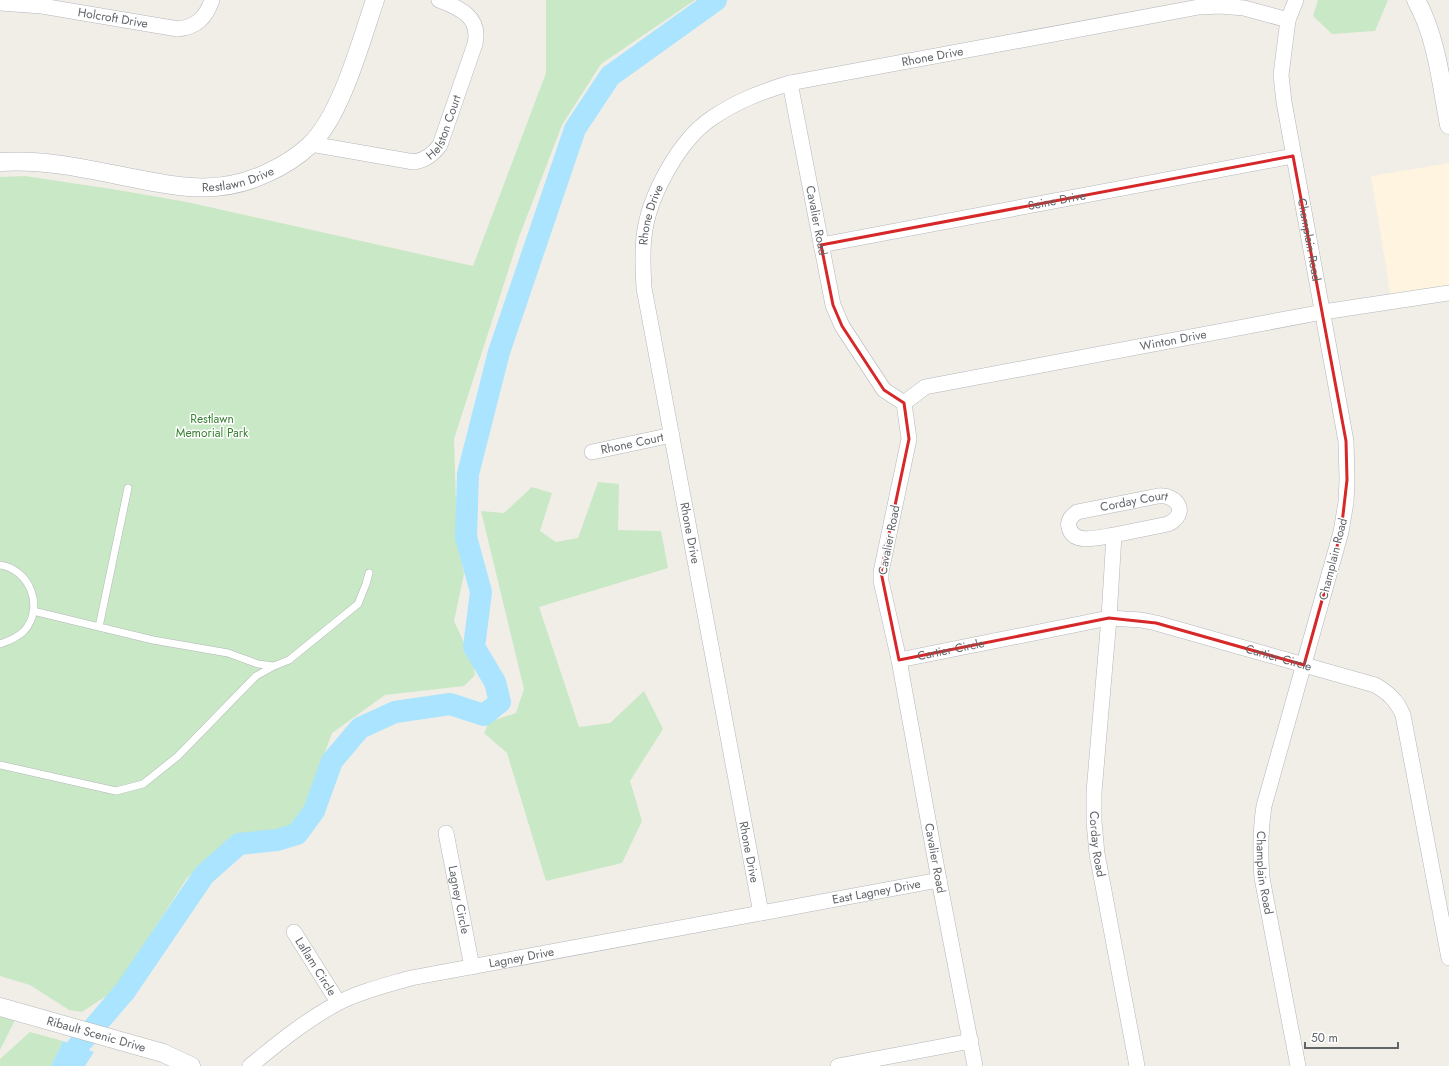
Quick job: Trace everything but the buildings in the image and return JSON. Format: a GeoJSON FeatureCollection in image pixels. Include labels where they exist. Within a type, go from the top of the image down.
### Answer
{"type":"FeatureCollection","features":[{"type":"Feature","properties":{"kind":"street","name":"Holcroft Drive"},"geometry":{"type":"LineString","coordinates":[[0,3],[42,6],[178,29],[187,28],[196,24],[203,18],[212,0]]}},
{"type":"Feature","properties":{"kind":"street","name":"Restlawn Drive"},"geometry":{"type":"LineString","coordinates":[[0,162],[40,162],[68,165],[179,187],[208,188],[234,184],[256,178],[294,158],[311,144],[325,127],[345,84],[375,0]]}},
{"type":"Feature","properties":{"kind":"street","name":"Helston Court"},"geometry":{"type":"LineString","coordinates":[[311,144],[414,162],[422,161],[433,154],[440,145],[477,36],[473,21],[469,16],[457,7],[438,0]]}},
{"type":"Feature","properties":{"kind":"street","name":"Champlain Road"},"geometry":{"type":"LineString","coordinates":[[1296,0],[1288,20],[1281,75],[1293,156],[1346,441],[1347,480],[1346,502],[1341,532],[1264,806],[1260,830],[1262,878],[1298,1066]]}},
{"type":"Feature","properties":{"kind":"street"},"geometry":{"type":"LineString","coordinates":[[1416,0],[1427,24],[1434,47],[1449,125]]}},
{"type":"Feature","properties":{"kind":"street","name":"Rhone Drive"},"geometry":{"type":"LineString","coordinates":[[761,913],[644,288],[642,262],[643,242],[649,211],[657,190],[679,152],[710,119],[734,104],[758,93],[790,83],[1199,7],[1220,6],[1244,8],[1288,20]]}},
{"type":"Feature","properties":{"kind":"street","name":"Cavalier Road"},"geometry":{"type":"LineString","coordinates":[[790,83],[833,305],[842,326],[884,390],[904,403],[909,439],[881,572],[881,580],[899,660],[975,1066]]}},
{"type":"Feature","properties":{"kind":"street","name":"Seine Drive"},"geometry":{"type":"LineString","coordinates":[[821,245],[1293,156]]}},
{"type":"Feature","properties":{"kind":"street","name":"Winton Drive"},"geometry":{"type":"LineString","coordinates":[[904,403],[926,387],[1323,312],[1449,294]]}},
{"type":"Feature","properties":{"kind":"street","name":"Rhone Court"},"geometry":{"type":"LineString","coordinates":[[592,452],[672,435]]}},
{"type":"Feature","properties":{"kind":"street","name":"Corday Court"},"geometry":{"type":"LineString","coordinates":[[1165,495],[1178,503],[1180,509],[1174,522],[1114,535],[1081,539],[1074,536],[1069,530],[1068,523],[1071,516],[1077,512],[1158,496],[1165,495]]}},
{"type":"Feature","properties":{"kind":"street"},"geometry":{"type":"LineString","coordinates":[[1109,618],[1114,535]]}},
{"type":"Feature","properties":{"kind":"street","name":"Cartier Circle"},"geometry":{"type":"LineString","coordinates":[[899,660],[1109,618],[1141,620],[1156,623],[1376,685],[1394,698],[1403,715],[1449,958]]}},
{"type":"Feature","properties":{"kind":"street","name":"Corday Road"},"geometry":{"type":"LineString","coordinates":[[1109,618],[1094,792],[1094,822],[1097,854],[1137,1066]]}},
{"type":"Feature","properties":{"kind":"street","name":"Lagney Circle"},"geometry":{"type":"LineString","coordinates":[[446,833],[472,967]]}},
{"type":"Feature","properties":{"kind":"street","name":"East Lagney Drive"},"geometry":{"type":"LineString","coordinates":[[814,903],[939,880]]}},
{"type":"Feature","properties":{"kind":"street","name":"Lagney Drive"},"geometry":{"type":"LineString","coordinates":[[250,1066],[305,1022],[338,1002],[363,992],[411,978],[814,903]]}},
{"type":"Feature","properties":{"kind":"street","name":"Laflam Circle"},"geometry":{"type":"LineString","coordinates":[[294,932],[338,1002]]}},
{"type":"Feature","properties":{"kind":"street","name":"Ribault Scenic Drive"},"geometry":{"type":"LineString","coordinates":[[0,1007],[163,1053],[191,1066]]}},
{"type":"Feature","properties":{"kind":"street"},"geometry":{"type":"LineString","coordinates":[[838,1066],[971,1041]]}},
{"type":"Feature","properties":{"kind":"lane"},"geometry":{"type":"LineString","coordinates":[[98,627],[128,488]]}},
{"type":"Feature","properties":{"kind":"lane"},"geometry":{"type":"LineString","coordinates":[[0,565],[15,570],[26,579],[32,591],[34,605],[32,618],[25,630],[14,639],[0,644]]}},
{"type":"Feature","properties":{"kind":"lane"},"geometry":{"type":"LineString","coordinates":[[0,765],[116,791],[143,784],[178,756],[256,676],[289,660],[358,604],[369,573]]}},
{"type":"Feature","properties":{"kind":"lane"},"geometry":{"type":"LineString","coordinates":[[33,611],[154,640],[228,653],[258,664],[274,666]]}},
{"type":"Feature","properties":{"kind":"highlighted area"},"geometry":{"type":"Polygon","coordinates":[[[1293,156],[1346,441],[1347,480],[1341,532],[1304,665],[1156,623],[1109,618],[899,660],[881,572],[909,439],[904,403],[884,390],[842,326],[833,305],[821,245],[1293,156]]]}},
{"type":"Feature","properties":{"kind":"shaded area"},"geometry":{"type":"Polygon","coordinates":[[[1449,163],[1449,288],[1391,297],[1371,176],[1449,163]]]}},
{"type":"Feature","properties":{"kind":"green space","name":"Restlawn Memorial Park"},"geometry":{"type":"Polygon","coordinates":[[[546,0],[695,0],[601,64],[562,125],[519,237],[454,439],[457,535],[464,574],[454,621],[472,660],[475,675],[464,686],[385,695],[332,733],[302,816],[293,829],[279,834],[237,833],[187,878],[115,990],[82,1012],[69,1010],[30,985],[0,976],[0,177],[25,176],[187,202],[473,266],[546,73],[546,0]]]}},
{"type":"Feature","properties":{"kind":"green space"},"geometry":{"type":"Polygon","coordinates":[[[1318,0],[1388,0],[1375,31],[1332,34],[1313,16],[1318,0]]]}},
{"type":"Feature","properties":{"kind":"green space"},"geometry":{"type":"Polygon","coordinates":[[[598,482],[619,484],[618,530],[661,531],[668,568],[539,607],[579,727],[610,723],[644,691],[663,729],[630,781],[642,821],[622,863],[546,881],[507,753],[484,733],[489,722],[516,713],[524,689],[481,511],[504,513],[532,487],[552,493],[540,531],[556,542],[578,538],[598,482]]]}},
{"type":"Feature","properties":{"kind":"green space"},"geometry":{"type":"Polygon","coordinates":[[[0,1016],[15,1020],[0,1050],[0,1016]]]}},
{"type":"Feature","properties":{"kind":"green space"},"geometry":{"type":"Polygon","coordinates":[[[30,1032],[63,1041],[51,1066],[0,1066],[0,1059],[30,1032]]]}},
{"type":"Feature","properties":{"kind":"water"},"geometry":{"type":"Polygon","coordinates":[[[63,1041],[94,1052],[85,1066],[51,1066],[63,1041]]]}},
{"type":"Feature","properties":{"kind":"waterway"},"geometry":{"type":"LineString","coordinates":[[78,1046],[125,991],[204,875],[239,844],[277,840],[297,834],[314,811],[332,761],[360,728],[395,712],[450,704],[484,715],[500,702],[495,682],[474,647],[481,592],[466,537],[468,474],[499,352],[575,129],[610,76],[716,0]]}}]}
